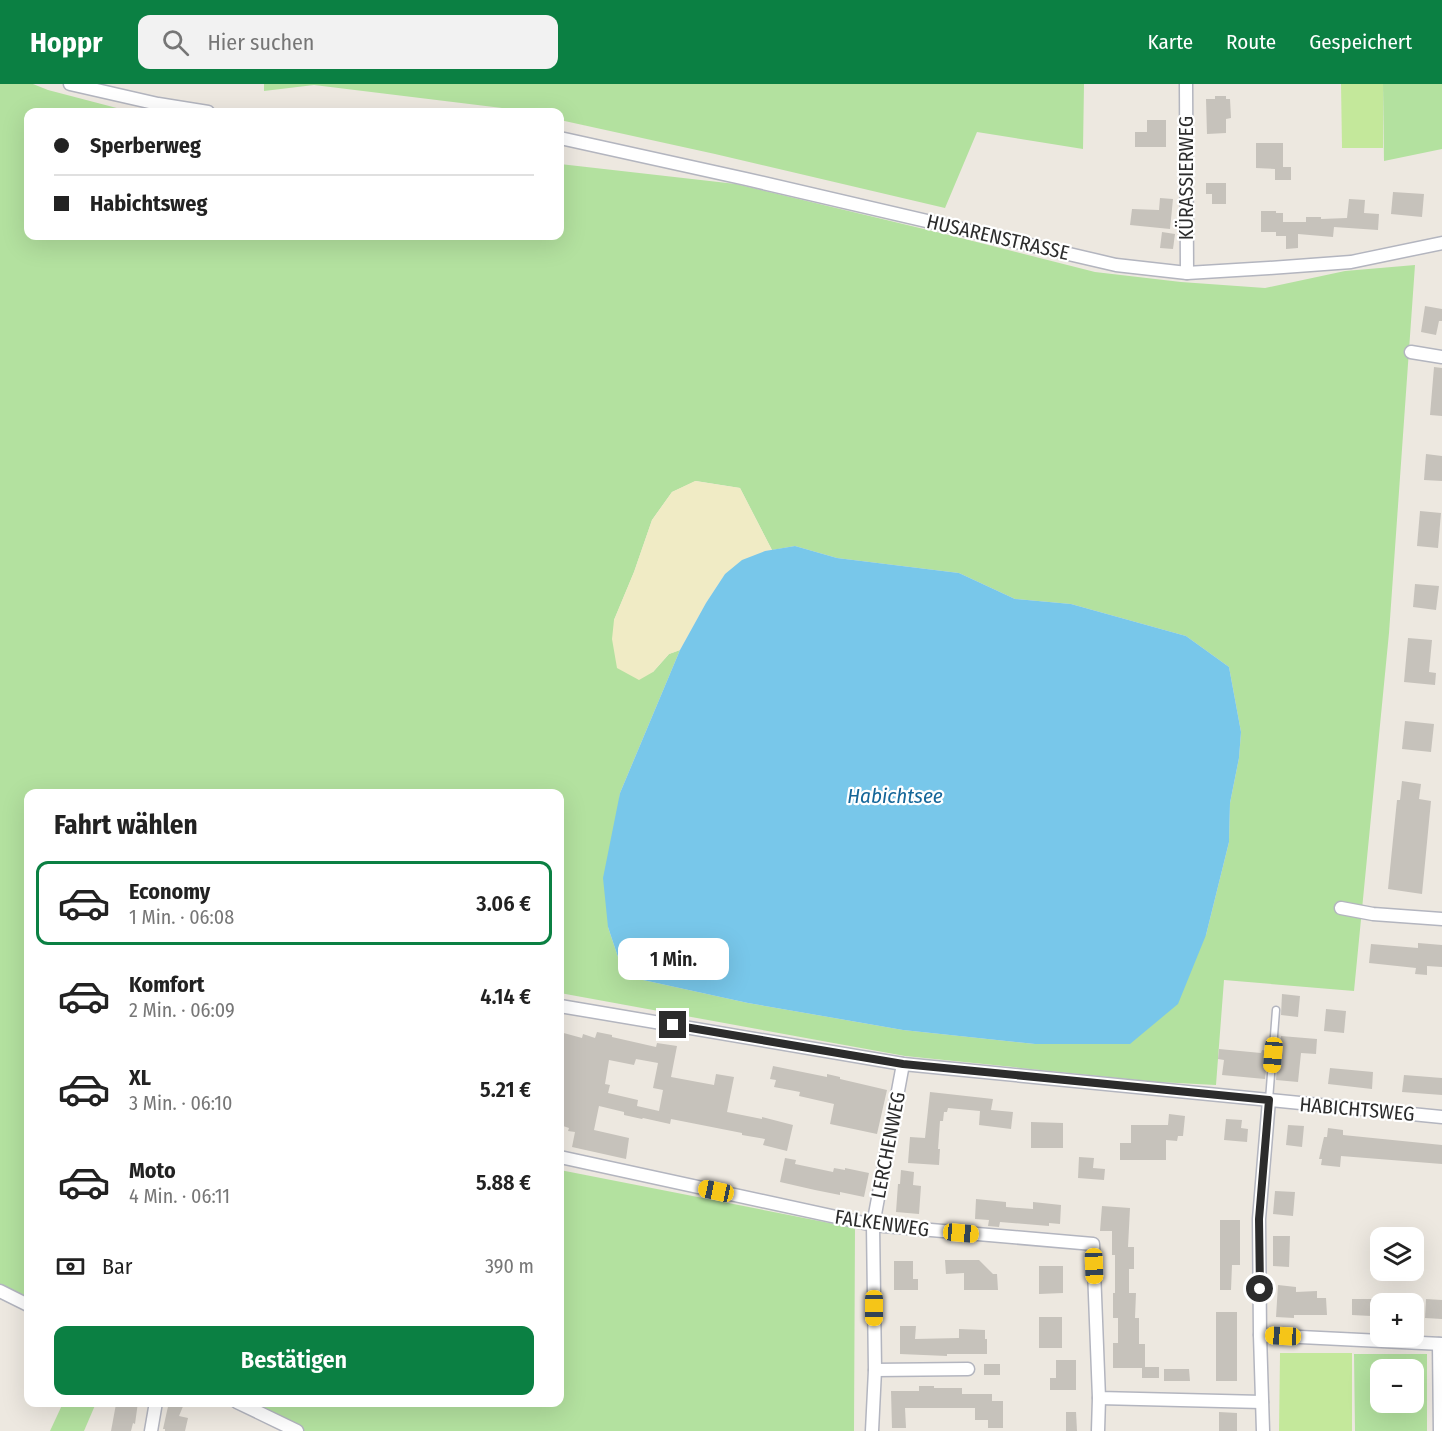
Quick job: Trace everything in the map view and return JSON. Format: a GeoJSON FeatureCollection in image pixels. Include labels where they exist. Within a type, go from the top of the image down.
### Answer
{"type":"FeatureCollection","features":[{"type":"Feature","properties":{"kind":"street"},"geometry":{"type":"LineString","coordinates":[[70,84],[183,108]]}},
{"type":"Feature","properties":{"kind":"street","name":"KÜRASSIERWEG"},"geometry":{"type":"LineString","coordinates":[[1185,84],[1186,273]]}},
{"type":"Feature","properties":{"kind":"street","name":"HUSARENSTRASSE"},"geometry":{"type":"LineString","coordinates":[[564,139],[757,181],[1108,263],[1186,273],[1351,262],[1442,243]]}},
{"type":"Feature","properties":{"kind":"street"},"geometry":{"type":"LineString","coordinates":[[1412,352],[1442,357]]}},
{"type":"Feature","properties":{"kind":"street"},"geometry":{"type":"LineString","coordinates":[[1341,909],[1373,914],[1442,919]]}},
{"type":"Feature","properties":{"kind":"street","name":"HABICHTSWEG"},"geometry":{"type":"LineString","coordinates":[[564,1007],[903,1064],[1442,1117]]}},
{"type":"Feature","properties":{"kind":"street","name":"LERCHENWEG"},"geometry":{"type":"LineString","coordinates":[[872,1431],[875,1370],[873,1225],[903,1064]]}},
{"type":"Feature","properties":{"kind":"street"},"geometry":{"type":"LineString","coordinates":[[1263,1431],[1259,1219],[1269,1100]]}},
{"type":"Feature","properties":{"kind":"street","name":"FALKENWEG"},"geometry":{"type":"LineString","coordinates":[[564,1158],[873,1225],[1093,1244],[1099,1398],[1098,1431]]}},
{"type":"Feature","properties":{"kind":"street"},"geometry":{"type":"LineString","coordinates":[[0,1291],[24,1303]]}},
{"type":"Feature","properties":{"kind":"street"},"geometry":{"type":"LineString","coordinates":[[1260,1335],[1441,1344],[1440,1431]]}},
{"type":"Feature","properties":{"kind":"street"},"geometry":{"type":"LineString","coordinates":[[875,1370],[968,1369]]}},
{"type":"Feature","properties":{"kind":"street"},"geometry":{"type":"LineString","coordinates":[[1099,1398],[1262,1402]]}},
{"type":"Feature","properties":{"kind":"street"},"geometry":{"type":"LineString","coordinates":[[151,1431],[155,1407]]}},
{"type":"Feature","properties":{"kind":"street"},"geometry":{"type":"LineString","coordinates":[[247,1407],[297,1431]]}},
{"type":"Feature","properties":{"kind":"lane"},"geometry":{"type":"LineString","coordinates":[[1269,1100],[1276,1010]]}},
{"type":"Feature","properties":{"kind":"green space"},"geometry":{"type":"Polygon","coordinates":[[[0,84],[33,84],[117,108],[24,108],[24,240],[564,240],[564,164],[736,184],[1095,272],[1181,282],[1265,288],[1345,271],[1415,265],[1389,633],[1354,991],[1224,980],[1216,1085],[1158,1082],[905,1056],[564,994],[564,789],[24,789],[24,1303],[0,1291],[0,84]],[[696,481],[672,492],[652,520],[614,620],[653,672],[669,654],[680,650],[620,793],[608,927],[621,966],[643,980],[748,1003],[903,1030],[1035,1044],[1206,935],[1229,842],[1230,803],[1239,758],[1241,732],[1229,667],[1186,636],[1071,604],[1015,599],[959,573],[837,558],[795,546],[772,550],[740,488],[696,481]]]}},
{"type":"Feature","properties":{"kind":"green space"},"geometry":{"type":"Polygon","coordinates":[[[264,84],[1084,84],[1083,149],[977,132],[945,208],[564,121],[564,108],[502,108],[314,85],[264,91],[264,84]]]}},
{"type":"Feature","properties":{"kind":"green space"},"geometry":{"type":"Polygon","coordinates":[[[1341,84],[1383,84],[1383,148],[1342,148],[1341,84]]]}},
{"type":"Feature","properties":{"kind":"green space"},"geometry":{"type":"Polygon","coordinates":[[[1383,84],[1442,84],[1442,149],[1384,161],[1383,84]]]}},
{"type":"Feature","properties":{"kind":"green space"},"geometry":{"type":"Polygon","coordinates":[[[564,1171],[855,1228],[854,1431],[299,1431],[246,1407],[564,1407],[564,1171]]]}},
{"type":"Feature","properties":{"kind":"green space"},"geometry":{"type":"Polygon","coordinates":[[[1280,1353],[1352,1353],[1352,1431],[1279,1431],[1280,1353]]]}},
{"type":"Feature","properties":{"kind":"green space"},"geometry":{"type":"Polygon","coordinates":[[[1354,1354],[1427,1354],[1427,1431],[1355,1431],[1354,1354]]]}},
{"type":"Feature","properties":{"kind":"green space"},"geometry":{"type":"Polygon","coordinates":[[[61,1407],[94,1407],[84,1431],[50,1431],[61,1407]]]}},
{"type":"Feature","properties":{"kind":"sand"},"geometry":{"type":"Polygon","coordinates":[[[695,481],[740,488],[772,550],[765,551],[725,574],[680,650],[669,654],[653,672],[639,680],[617,668],[612,639],[614,620],[652,520],[672,492],[695,481]]]}},
{"type":"Feature","properties":{"kind":"water","name":"Habichtsee"},"geometry":{"type":"Polygon","coordinates":[[[795,546],[837,558],[959,573],[1015,599],[1071,604],[1186,636],[1229,667],[1241,732],[1239,758],[1230,803],[1229,842],[1206,935],[1178,1004],[1130,1044],[1035,1044],[903,1030],[748,1003],[643,980],[621,966],[608,927],[603,878],[620,793],[680,650],[725,574],[742,560],[765,551],[795,546]]]}},
{"type":"Feature","properties":{"kind":"building"},"geometry":{"type":"Polygon","coordinates":[[[1215,96],[1226,96],[1226,99],[1230,99],[1231,118],[1226,119],[1226,133],[1207,134],[1206,99],[1215,99],[1215,96]]]}},
{"type":"Feature","properties":{"kind":"building"},"geometry":{"type":"Polygon","coordinates":[[[1147,120],[1166,120],[1166,147],[1135,147],[1135,132],[1147,132],[1147,120]]]}},
{"type":"Feature","properties":{"kind":"building"},"geometry":{"type":"Polygon","coordinates":[[[1256,143],[1283,143],[1283,167],[1291,167],[1291,180],[1275,180],[1275,169],[1256,168],[1256,143]]]}},
{"type":"Feature","properties":{"kind":"building"},"geometry":{"type":"Polygon","coordinates":[[[1206,183],[1226,183],[1226,204],[1212,204],[1212,194],[1206,194],[1206,183]]]}},
{"type":"Feature","properties":{"kind":"building"},"geometry":{"type":"Polygon","coordinates":[[[1393,192],[1424,194],[1422,217],[1391,214],[1393,192]]]}},
{"type":"Feature","properties":{"kind":"building"},"geometry":{"type":"Polygon","coordinates":[[[1160,198],[1173,199],[1170,229],[1130,225],[1132,209],[1159,210],[1160,198]]]}},
{"type":"Feature","properties":{"kind":"building"},"geometry":{"type":"Polygon","coordinates":[[[1349,199],[1365,200],[1364,213],[1379,214],[1378,230],[1334,227],[1333,237],[1298,234],[1298,248],[1286,249],[1286,236],[1276,236],[1276,232],[1261,232],[1261,211],[1283,213],[1283,222],[1306,222],[1306,217],[1347,218],[1349,199]]]}},
{"type":"Feature","properties":{"kind":"building"},"geometry":{"type":"Polygon","coordinates":[[[1162,232],[1175,234],[1173,249],[1160,248],[1162,232]]]}},
{"type":"Feature","properties":{"kind":"building"},"geometry":{"type":"Polygon","coordinates":[[[1425,306],[1442,309],[1442,321],[1439,321],[1436,335],[1421,332],[1425,306]]]}},
{"type":"Feature","properties":{"kind":"building"},"geometry":{"type":"Polygon","coordinates":[[[1434,367],[1442,368],[1442,416],[1430,415],[1434,367]]]}},
{"type":"Feature","properties":{"kind":"building"},"geometry":{"type":"Polygon","coordinates":[[[1426,454],[1442,456],[1442,481],[1424,480],[1426,454]]]}},
{"type":"Feature","properties":{"kind":"building"},"geometry":{"type":"Polygon","coordinates":[[[1420,511],[1441,513],[1438,548],[1417,546],[1420,511]]]}},
{"type":"Feature","properties":{"kind":"building"},"geometry":{"type":"Polygon","coordinates":[[[1415,584],[1439,586],[1436,610],[1413,607],[1415,584]]]}},
{"type":"Feature","properties":{"kind":"building"},"geometry":{"type":"Polygon","coordinates":[[[1408,638],[1432,640],[1429,672],[1436,673],[1435,685],[1404,682],[1408,638]]]}},
{"type":"Feature","properties":{"kind":"building"},"geometry":{"type":"Polygon","coordinates":[[[1405,721],[1434,724],[1431,752],[1402,749],[1405,721]]]}},
{"type":"Feature","properties":{"kind":"building"},"geometry":{"type":"Polygon","coordinates":[[[1402,781],[1421,784],[1419,799],[1431,801],[1422,894],[1388,889],[1397,800],[1400,800],[1402,781]]]}},
{"type":"Feature","properties":{"kind":"building"},"geometry":{"type":"Polygon","coordinates":[[[1418,943],[1442,945],[1442,967],[1427,966],[1427,975],[1415,974],[1416,968],[1369,963],[1371,944],[1418,948],[1418,943]]]}},
{"type":"Feature","properties":{"kind":"building"},"geometry":{"type":"Polygon","coordinates":[[[1282,994],[1300,996],[1298,1017],[1281,1015],[1282,994]]]}},
{"type":"Feature","properties":{"kind":"building"},"geometry":{"type":"Polygon","coordinates":[[[1326,1009],[1346,1011],[1344,1033],[1324,1031],[1326,1009]]]}},
{"type":"Feature","properties":{"kind":"building"},"geometry":{"type":"Polygon","coordinates":[[[597,1032],[656,1047],[657,1043],[677,1046],[671,1077],[714,1085],[716,1074],[734,1077],[727,1112],[762,1119],[762,1117],[793,1125],[787,1151],[763,1145],[765,1139],[742,1135],[742,1133],[671,1119],[670,1124],[642,1119],[599,1106],[594,1130],[629,1138],[626,1159],[572,1147],[575,1132],[568,1131],[569,1128],[564,1126],[564,1033],[582,1038],[583,1034],[595,1038],[597,1032]],[[636,1059],[634,1065],[609,1060],[605,1084],[610,1085],[608,1093],[638,1100],[637,1106],[659,1111],[663,1090],[653,1088],[658,1063],[636,1059]]]}},
{"type":"Feature","properties":{"kind":"building"},"geometry":{"type":"Polygon","coordinates":[[[1281,1036],[1317,1039],[1316,1054],[1301,1053],[1298,1082],[1276,1080],[1281,1036]]]}},
{"type":"Feature","properties":{"kind":"building"},"geometry":{"type":"Polygon","coordinates":[[[1219,1049],[1261,1053],[1262,1050],[1268,1051],[1265,1079],[1222,1075],[1224,1060],[1218,1059],[1219,1049]]]}},
{"type":"Feature","properties":{"kind":"building"},"geometry":{"type":"Polygon","coordinates":[[[773,1066],[827,1077],[827,1074],[887,1090],[877,1134],[830,1124],[834,1104],[799,1096],[800,1092],[774,1087],[776,1080],[770,1079],[773,1066]]]}},
{"type":"Feature","properties":{"kind":"building"},"geometry":{"type":"Polygon","coordinates":[[[1330,1068],[1373,1072],[1372,1089],[1328,1084],[1330,1068]]]}},
{"type":"Feature","properties":{"kind":"building"},"geometry":{"type":"Polygon","coordinates":[[[1404,1075],[1442,1078],[1442,1095],[1402,1092],[1404,1075]]]}},
{"type":"Feature","properties":{"kind":"building"},"geometry":{"type":"Polygon","coordinates":[[[930,1092],[993,1099],[991,1110],[1013,1112],[1011,1129],[979,1125],[980,1111],[948,1108],[947,1112],[944,1112],[943,1121],[940,1121],[939,1165],[908,1163],[910,1137],[925,1138],[930,1092]]]}},
{"type":"Feature","properties":{"kind":"building"},"geometry":{"type":"Polygon","coordinates":[[[1169,1114],[1185,1116],[1183,1136],[1178,1136],[1177,1141],[1166,1140],[1166,1160],[1120,1160],[1120,1143],[1131,1143],[1131,1125],[1168,1125],[1169,1114]]]}},
{"type":"Feature","properties":{"kind":"building"},"geometry":{"type":"Polygon","coordinates":[[[1226,1119],[1242,1120],[1241,1128],[1248,1129],[1247,1142],[1224,1140],[1226,1119]]]}},
{"type":"Feature","properties":{"kind":"building"},"geometry":{"type":"Polygon","coordinates":[[[1031,1122],[1063,1123],[1063,1148],[1031,1148],[1031,1122]]]}},
{"type":"Feature","properties":{"kind":"building"},"geometry":{"type":"Polygon","coordinates":[[[1288,1125],[1304,1126],[1302,1147],[1286,1145],[1288,1125]]]}},
{"type":"Feature","properties":{"kind":"building"},"geometry":{"type":"Polygon","coordinates":[[[1328,1128],[1343,1130],[1343,1135],[1442,1145],[1442,1164],[1341,1156],[1340,1167],[1321,1165],[1322,1159],[1319,1159],[1328,1128]]]}},
{"type":"Feature","properties":{"kind":"building"},"geometry":{"type":"Polygon","coordinates":[[[1079,1157],[1094,1158],[1093,1168],[1105,1169],[1104,1180],[1078,1178],[1079,1157]]]}},
{"type":"Feature","properties":{"kind":"building"},"geometry":{"type":"Polygon","coordinates":[[[785,1158],[796,1160],[795,1164],[833,1172],[834,1168],[845,1170],[845,1168],[869,1173],[864,1197],[840,1192],[840,1195],[780,1182],[785,1158]]]}},
{"type":"Feature","properties":{"kind":"building"},"geometry":{"type":"Polygon","coordinates":[[[901,1170],[914,1172],[913,1185],[921,1186],[919,1214],[896,1212],[901,1170]]]}},
{"type":"Feature","properties":{"kind":"building"},"geometry":{"type":"Polygon","coordinates":[[[1275,1191],[1295,1192],[1293,1216],[1273,1214],[1275,1191]]]}},
{"type":"Feature","properties":{"kind":"building"},"geometry":{"type":"Polygon","coordinates":[[[976,1199],[1006,1202],[1006,1207],[1033,1209],[1033,1202],[1061,1205],[1060,1224],[1049,1223],[1049,1226],[1000,1222],[999,1227],[988,1226],[989,1220],[975,1219],[976,1199]]]}},
{"type":"Feature","properties":{"kind":"building"},"geometry":{"type":"Polygon","coordinates":[[[1102,1206],[1130,1208],[1128,1247],[1134,1247],[1134,1269],[1129,1269],[1129,1293],[1136,1293],[1135,1318],[1139,1318],[1139,1344],[1145,1344],[1145,1367],[1159,1367],[1159,1378],[1142,1378],[1142,1368],[1113,1368],[1113,1343],[1118,1343],[1118,1318],[1113,1318],[1115,1255],[1112,1255],[1112,1231],[1100,1231],[1102,1206]]]}},
{"type":"Feature","properties":{"kind":"building"},"geometry":{"type":"Polygon","coordinates":[[[1220,1220],[1240,1220],[1240,1265],[1232,1265],[1231,1290],[1220,1290],[1220,1220]]]}},
{"type":"Feature","properties":{"kind":"building"},"geometry":{"type":"Polygon","coordinates":[[[1273,1236],[1290,1236],[1289,1267],[1273,1266],[1273,1236]]]}},
{"type":"Feature","properties":{"kind":"building"},"geometry":{"type":"Polygon","coordinates":[[[945,1260],[979,1260],[993,1274],[997,1274],[998,1290],[964,1290],[964,1273],[946,1274],[945,1260]]]}},
{"type":"Feature","properties":{"kind":"building"},"geometry":{"type":"Polygon","coordinates":[[[894,1261],[913,1261],[913,1279],[918,1279],[918,1290],[894,1290],[894,1261]]]}},
{"type":"Feature","properties":{"kind":"building"},"geometry":{"type":"Polygon","coordinates":[[[1039,1266],[1063,1266],[1063,1293],[1039,1294],[1039,1266]]]}},
{"type":"Feature","properties":{"kind":"building"},"geometry":{"type":"Polygon","coordinates":[[[1278,1285],[1296,1287],[1296,1292],[1317,1291],[1317,1298],[1326,1298],[1327,1315],[1276,1317],[1278,1285]]]}},
{"type":"Feature","properties":{"kind":"building"},"geometry":{"type":"Polygon","coordinates":[[[1352,1299],[1370,1299],[1370,1316],[1352,1315],[1352,1299]]]}},
{"type":"Feature","properties":{"kind":"building"},"geometry":{"type":"Polygon","coordinates":[[[1426,1299],[1442,1300],[1442,1319],[1425,1318],[1426,1299]]]}},
{"type":"Feature","properties":{"kind":"building"},"geometry":{"type":"Polygon","coordinates":[[[1216,1312],[1237,1312],[1237,1381],[1216,1381],[1216,1312]]]}},
{"type":"Feature","properties":{"kind":"building"},"geometry":{"type":"Polygon","coordinates":[[[1039,1317],[1062,1317],[1062,1348],[1039,1348],[1039,1317]]]}},
{"type":"Feature","properties":{"kind":"building"},"geometry":{"type":"Polygon","coordinates":[[[900,1326],[916,1326],[915,1339],[959,1338],[959,1329],[985,1330],[987,1354],[947,1354],[947,1356],[900,1354],[900,1326]]]}},
{"type":"Feature","properties":{"kind":"building"},"geometry":{"type":"Polygon","coordinates":[[[1056,1360],[1076,1360],[1076,1390],[1050,1390],[1050,1378],[1056,1378],[1056,1360]]]}},
{"type":"Feature","properties":{"kind":"building"},"geometry":{"type":"Polygon","coordinates":[[[984,1364],[1000,1364],[1000,1375],[984,1375],[984,1364]]]}},
{"type":"Feature","properties":{"kind":"building"},"geometry":{"type":"Polygon","coordinates":[[[1164,1369],[1189,1369],[1190,1381],[1164,1381],[1164,1369]]]}},
{"type":"Feature","properties":{"kind":"building"},"geometry":{"type":"Polygon","coordinates":[[[919,1386],[962,1388],[962,1394],[992,1394],[992,1401],[1003,1401],[1003,1428],[988,1428],[988,1420],[975,1420],[975,1408],[905,1408],[906,1428],[892,1428],[891,1391],[919,1391],[919,1386]]]}},
{"type":"Feature","properties":{"kind":"building"},"geometry":{"type":"Polygon","coordinates":[[[115,1407],[137,1407],[135,1424],[133,1423],[131,1431],[111,1431],[115,1407]]]}},
{"type":"Feature","properties":{"kind":"building"},"geometry":{"type":"Polygon","coordinates":[[[168,1407],[183,1407],[179,1416],[188,1418],[185,1431],[165,1431],[163,1429],[168,1407]]]}},
{"type":"Feature","properties":{"kind":"building"},"geometry":{"type":"Polygon","coordinates":[[[1066,1412],[1076,1412],[1077,1431],[1066,1431],[1066,1412]]]}},
{"type":"Feature","properties":{"kind":"building"},"geometry":{"type":"Polygon","coordinates":[[[1219,1412],[1237,1413],[1237,1431],[1219,1431],[1219,1412]]]}},
{"type":"Feature","properties":{"kind":"route"},"geometry":{"type":"LineString","coordinates":[[673,1025],[903,1064],[1269,1100],[1259,1219],[1260,1289]]}}]}
